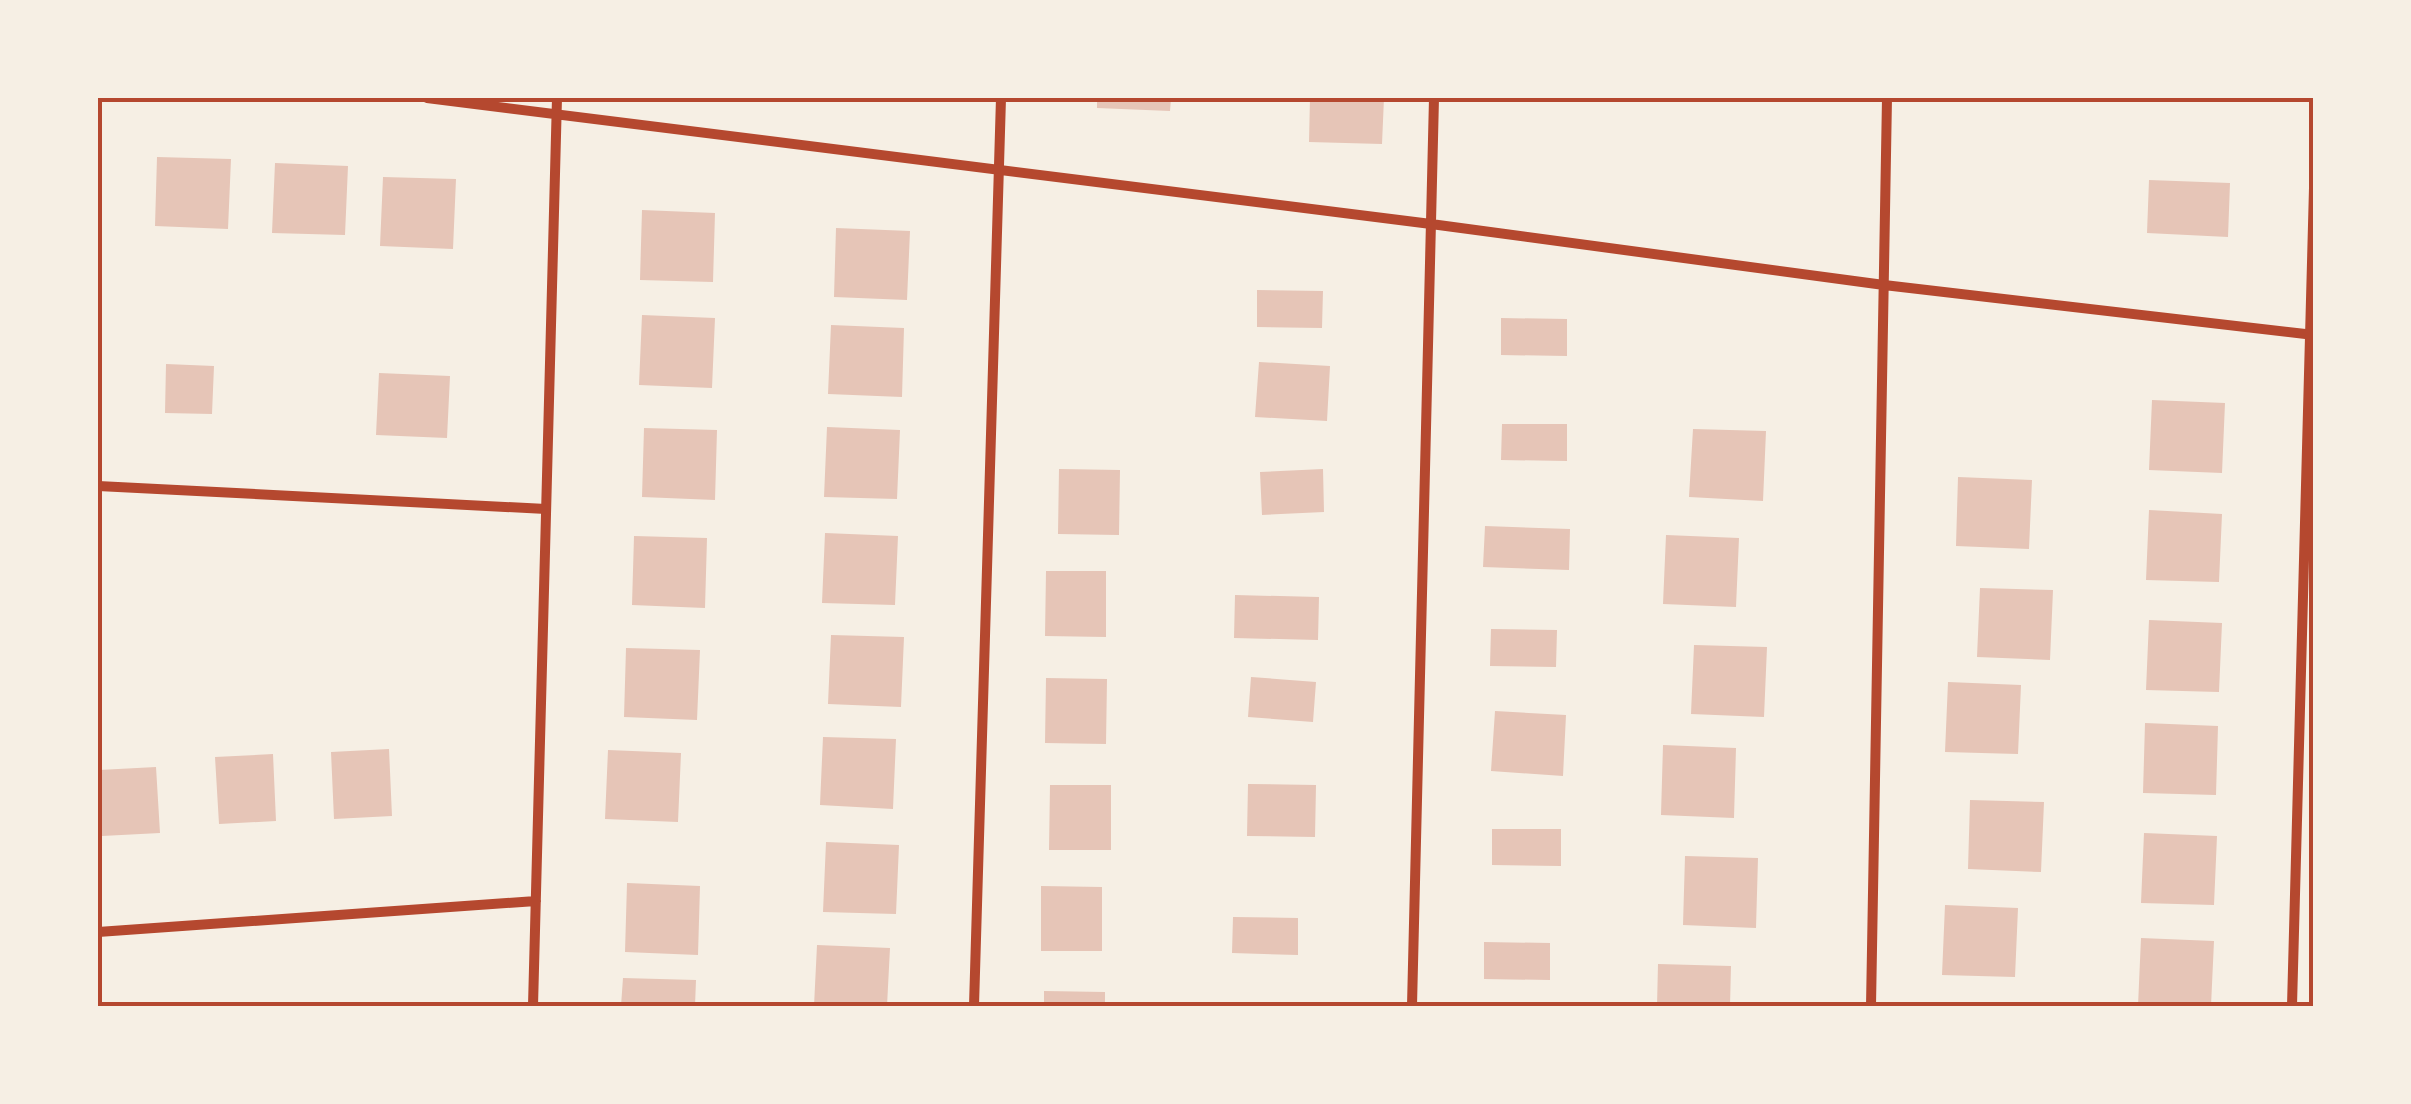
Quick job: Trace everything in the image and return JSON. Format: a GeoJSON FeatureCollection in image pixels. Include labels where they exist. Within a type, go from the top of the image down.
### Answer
{"type":"FeatureCollection","features":[{"type":"Feature","properties":{"kind":"street"},"geometry":{"type":"LineString","coordinates":[[427,98],[1431,224],[1884,286],[2312,335]]}},
{"type":"Feature","properties":{"kind":"street"},"geometry":{"type":"LineString","coordinates":[[533,1006],[557,98]]}},
{"type":"Feature","properties":{"kind":"street"},"geometry":{"type":"LineString","coordinates":[[974,1006],[1002,98]]}},
{"type":"Feature","properties":{"kind":"street"},"geometry":{"type":"LineString","coordinates":[[1412,1006],[1434,98]]}},
{"type":"Feature","properties":{"kind":"street"},"geometry":{"type":"LineString","coordinates":[[1872,1006],[1887,98]]}},
{"type":"Feature","properties":{"kind":"street"},"geometry":{"type":"LineString","coordinates":[[2292,1006],[2314,188]]}},
{"type":"Feature","properties":{"kind":"street"},"geometry":{"type":"LineString","coordinates":[[98,486],[546,510]]}},
{"type":"Feature","properties":{"kind":"street"},"geometry":{"type":"LineString","coordinates":[[98,932],[536,901]]}},
{"type":"Feature","properties":{"kind":"building"},"geometry":{"type":"Polygon","coordinates":[[[1097,98],[1171,98],[1170,111],[1097,108],[1097,98]]]}},
{"type":"Feature","properties":{"kind":"building"},"geometry":{"type":"Polygon","coordinates":[[[1310,98],[1384,98],[1382,144],[1309,142],[1310,98]]]}},
{"type":"Feature","properties":{"kind":"building"},"geometry":{"type":"Polygon","coordinates":[[[157,157],[231,159],[228,229],[155,226],[157,157]]]}},
{"type":"Feature","properties":{"kind":"building"},"geometry":{"type":"Polygon","coordinates":[[[275,163],[348,166],[345,235],[272,233],[275,163]]]}},
{"type":"Feature","properties":{"kind":"building"},"geometry":{"type":"Polygon","coordinates":[[[383,177],[456,179],[453,249],[380,246],[383,177]]]}},
{"type":"Feature","properties":{"kind":"building"},"geometry":{"type":"Polygon","coordinates":[[[2149,180],[2230,183],[2228,237],[2147,233],[2149,180]]]}},
{"type":"Feature","properties":{"kind":"building"},"geometry":{"type":"Polygon","coordinates":[[[642,210],[715,213],[713,282],[640,280],[642,210]]]}},
{"type":"Feature","properties":{"kind":"building"},"geometry":{"type":"Polygon","coordinates":[[[836,228],[910,231],[907,300],[834,297],[836,228]]]}},
{"type":"Feature","properties":{"kind":"building"},"geometry":{"type":"Polygon","coordinates":[[[1257,290],[1323,291],[1322,328],[1257,327],[1257,290]]]}},
{"type":"Feature","properties":{"kind":"building"},"geometry":{"type":"Polygon","coordinates":[[[642,315],[715,318],[712,388],[639,385],[642,315]]]}},
{"type":"Feature","properties":{"kind":"building"},"geometry":{"type":"Polygon","coordinates":[[[1501,318],[1567,319],[1567,356],[1501,355],[1501,318]]]}},
{"type":"Feature","properties":{"kind":"building"},"geometry":{"type":"Polygon","coordinates":[[[831,325],[904,328],[902,397],[828,394],[831,325]]]}},
{"type":"Feature","properties":{"kind":"building"},"geometry":{"type":"Polygon","coordinates":[[[1259,362],[1330,366],[1327,421],[1255,417],[1259,362]]]}},
{"type":"Feature","properties":{"kind":"building"},"geometry":{"type":"Polygon","coordinates":[[[166,364],[214,366],[212,414],[165,413],[166,364]]]}},
{"type":"Feature","properties":{"kind":"building"},"geometry":{"type":"Polygon","coordinates":[[[379,373],[450,376],[447,438],[376,435],[379,373]]]}},
{"type":"Feature","properties":{"kind":"building"},"geometry":{"type":"Polygon","coordinates":[[[2152,400],[2225,403],[2222,473],[2149,470],[2152,400]]]}},
{"type":"Feature","properties":{"kind":"building"},"geometry":{"type":"Polygon","coordinates":[[[1502,424],[1567,424],[1567,461],[1501,460],[1502,424]]]}},
{"type":"Feature","properties":{"kind":"building"},"geometry":{"type":"Polygon","coordinates":[[[827,427],[900,430],[897,499],[824,497],[827,427]]]}},
{"type":"Feature","properties":{"kind":"building"},"geometry":{"type":"Polygon","coordinates":[[[644,428],[717,430],[715,500],[642,497],[644,428]]]}},
{"type":"Feature","properties":{"kind":"building"},"geometry":{"type":"Polygon","coordinates":[[[1693,429],[1766,431],[1763,501],[1689,497],[1693,429]]]}},
{"type":"Feature","properties":{"kind":"building"},"geometry":{"type":"Polygon","coordinates":[[[1059,469],[1120,470],[1119,535],[1058,534],[1059,469]]]}},
{"type":"Feature","properties":{"kind":"building"},"geometry":{"type":"Polygon","coordinates":[[[1323,469],[1324,512],[1262,515],[1260,472],[1323,469]]]}},
{"type":"Feature","properties":{"kind":"building"},"geometry":{"type":"Polygon","coordinates":[[[1958,477],[2032,480],[2029,549],[1956,546],[1958,477]]]}},
{"type":"Feature","properties":{"kind":"building"},"geometry":{"type":"Polygon","coordinates":[[[2149,510],[2222,514],[2219,582],[2146,580],[2149,510]]]}},
{"type":"Feature","properties":{"kind":"building"},"geometry":{"type":"Polygon","coordinates":[[[1485,526],[1570,529],[1569,570],[1483,567],[1485,526]]]}},
{"type":"Feature","properties":{"kind":"building"},"geometry":{"type":"Polygon","coordinates":[[[825,533],[898,536],[895,605],[822,603],[825,533]]]}},
{"type":"Feature","properties":{"kind":"building"},"geometry":{"type":"Polygon","coordinates":[[[1666,535],[1739,538],[1736,607],[1663,604],[1666,535]]]}},
{"type":"Feature","properties":{"kind":"building"},"geometry":{"type":"Polygon","coordinates":[[[634,536],[707,538],[705,608],[632,605],[634,536]]]}},
{"type":"Feature","properties":{"kind":"building"},"geometry":{"type":"Polygon","coordinates":[[[1046,571],[1106,571],[1106,637],[1045,636],[1046,571]]]}},
{"type":"Feature","properties":{"kind":"building"},"geometry":{"type":"Polygon","coordinates":[[[1980,588],[2053,590],[2050,660],[1977,657],[1980,588]]]}},
{"type":"Feature","properties":{"kind":"building"},"geometry":{"type":"Polygon","coordinates":[[[1235,595],[1319,597],[1318,640],[1234,638],[1235,595]]]}},
{"type":"Feature","properties":{"kind":"building"},"geometry":{"type":"Polygon","coordinates":[[[2149,620],[2222,623],[2219,692],[2146,690],[2149,620]]]}},
{"type":"Feature","properties":{"kind":"building"},"geometry":{"type":"Polygon","coordinates":[[[1491,629],[1557,630],[1556,667],[1490,666],[1491,629]]]}},
{"type":"Feature","properties":{"kind":"building"},"geometry":{"type":"Polygon","coordinates":[[[831,635],[904,637],[901,707],[828,704],[831,635]]]}},
{"type":"Feature","properties":{"kind":"building"},"geometry":{"type":"Polygon","coordinates":[[[1694,645],[1767,647],[1764,717],[1691,714],[1694,645]]]}},
{"type":"Feature","properties":{"kind":"building"},"geometry":{"type":"Polygon","coordinates":[[[626,648],[700,650],[697,720],[624,717],[626,648]]]}},
{"type":"Feature","properties":{"kind":"building"},"geometry":{"type":"Polygon","coordinates":[[[1251,677],[1316,682],[1313,722],[1248,717],[1251,677]]]}},
{"type":"Feature","properties":{"kind":"building"},"geometry":{"type":"Polygon","coordinates":[[[1046,678],[1107,679],[1106,744],[1045,743],[1046,678]]]}},
{"type":"Feature","properties":{"kind":"building"},"geometry":{"type":"Polygon","coordinates":[[[1948,682],[2021,685],[2018,754],[1945,752],[1948,682]]]}},
{"type":"Feature","properties":{"kind":"building"},"geometry":{"type":"Polygon","coordinates":[[[1495,711],[1566,715],[1563,776],[1491,771],[1495,711]]]}},
{"type":"Feature","properties":{"kind":"building"},"geometry":{"type":"Polygon","coordinates":[[[2145,723],[2218,726],[2216,795],[2143,793],[2145,723]]]}},
{"type":"Feature","properties":{"kind":"building"},"geometry":{"type":"Polygon","coordinates":[[[823,737],[896,739],[893,809],[820,805],[823,737]]]}},
{"type":"Feature","properties":{"kind":"building"},"geometry":{"type":"Polygon","coordinates":[[[1663,745],[1736,748],[1734,818],[1661,815],[1663,745]]]}},
{"type":"Feature","properties":{"kind":"building"},"geometry":{"type":"Polygon","coordinates":[[[389,749],[392,816],[334,819],[331,752],[389,749]]]}},
{"type":"Feature","properties":{"kind":"building"},"geometry":{"type":"Polygon","coordinates":[[[608,750],[681,753],[678,822],[605,819],[608,750]]]}},
{"type":"Feature","properties":{"kind":"building"},"geometry":{"type":"Polygon","coordinates":[[[273,754],[276,821],[219,824],[215,757],[273,754]]]}},
{"type":"Feature","properties":{"kind":"building"},"geometry":{"type":"Polygon","coordinates":[[[156,767],[160,833],[102,836],[99,770],[156,767]]]}},
{"type":"Feature","properties":{"kind":"building"},"geometry":{"type":"Polygon","coordinates":[[[1248,784],[1316,785],[1315,837],[1247,836],[1248,784]]]}},
{"type":"Feature","properties":{"kind":"building"},"geometry":{"type":"Polygon","coordinates":[[[1050,785],[1111,785],[1111,850],[1049,850],[1050,785]]]}},
{"type":"Feature","properties":{"kind":"building"},"geometry":{"type":"Polygon","coordinates":[[[1970,800],[2044,802],[2041,872],[1968,869],[1970,800]]]}},
{"type":"Feature","properties":{"kind":"building"},"geometry":{"type":"Polygon","coordinates":[[[1492,829],[1561,829],[1561,866],[1492,865],[1492,829]]]}},
{"type":"Feature","properties":{"kind":"building"},"geometry":{"type":"Polygon","coordinates":[[[2144,833],[2217,836],[2214,905],[2141,903],[2144,833]]]}},
{"type":"Feature","properties":{"kind":"building"},"geometry":{"type":"Polygon","coordinates":[[[826,842],[899,845],[896,914],[823,912],[826,842]]]}},
{"type":"Feature","properties":{"kind":"building"},"geometry":{"type":"Polygon","coordinates":[[[1685,856],[1758,858],[1756,928],[1683,925],[1685,856]]]}},
{"type":"Feature","properties":{"kind":"building"},"geometry":{"type":"Polygon","coordinates":[[[627,883],[700,886],[698,955],[625,952],[627,883]]]}},
{"type":"Feature","properties":{"kind":"building"},"geometry":{"type":"Polygon","coordinates":[[[1041,886],[1102,887],[1102,951],[1041,951],[1041,886]]]}},
{"type":"Feature","properties":{"kind":"building"},"geometry":{"type":"Polygon","coordinates":[[[1945,905],[2018,908],[2015,977],[1942,975],[1945,905]]]}},
{"type":"Feature","properties":{"kind":"building"},"geometry":{"type":"Polygon","coordinates":[[[1233,917],[1298,918],[1298,955],[1232,953],[1233,917]]]}},
{"type":"Feature","properties":{"kind":"building"},"geometry":{"type":"Polygon","coordinates":[[[2141,938],[2214,941],[2211,1006],[2138,1006],[2141,938]]]}},
{"type":"Feature","properties":{"kind":"building"},"geometry":{"type":"Polygon","coordinates":[[[1484,942],[1550,943],[1550,980],[1484,979],[1484,942]]]}},
{"type":"Feature","properties":{"kind":"building"},"geometry":{"type":"Polygon","coordinates":[[[817,945],[890,948],[887,1006],[814,1006],[817,945]]]}},
{"type":"Feature","properties":{"kind":"building"},"geometry":{"type":"Polygon","coordinates":[[[1658,964],[1731,966],[1730,1006],[1657,1006],[1658,964]]]}},
{"type":"Feature","properties":{"kind":"building"},"geometry":{"type":"Polygon","coordinates":[[[623,978],[696,980],[695,1006],[621,1006],[623,978]]]}},
{"type":"Feature","properties":{"kind":"building"},"geometry":{"type":"Polygon","coordinates":[[[1044,991],[1105,992],[1105,1006],[1044,1006],[1044,991]]]}}]}
